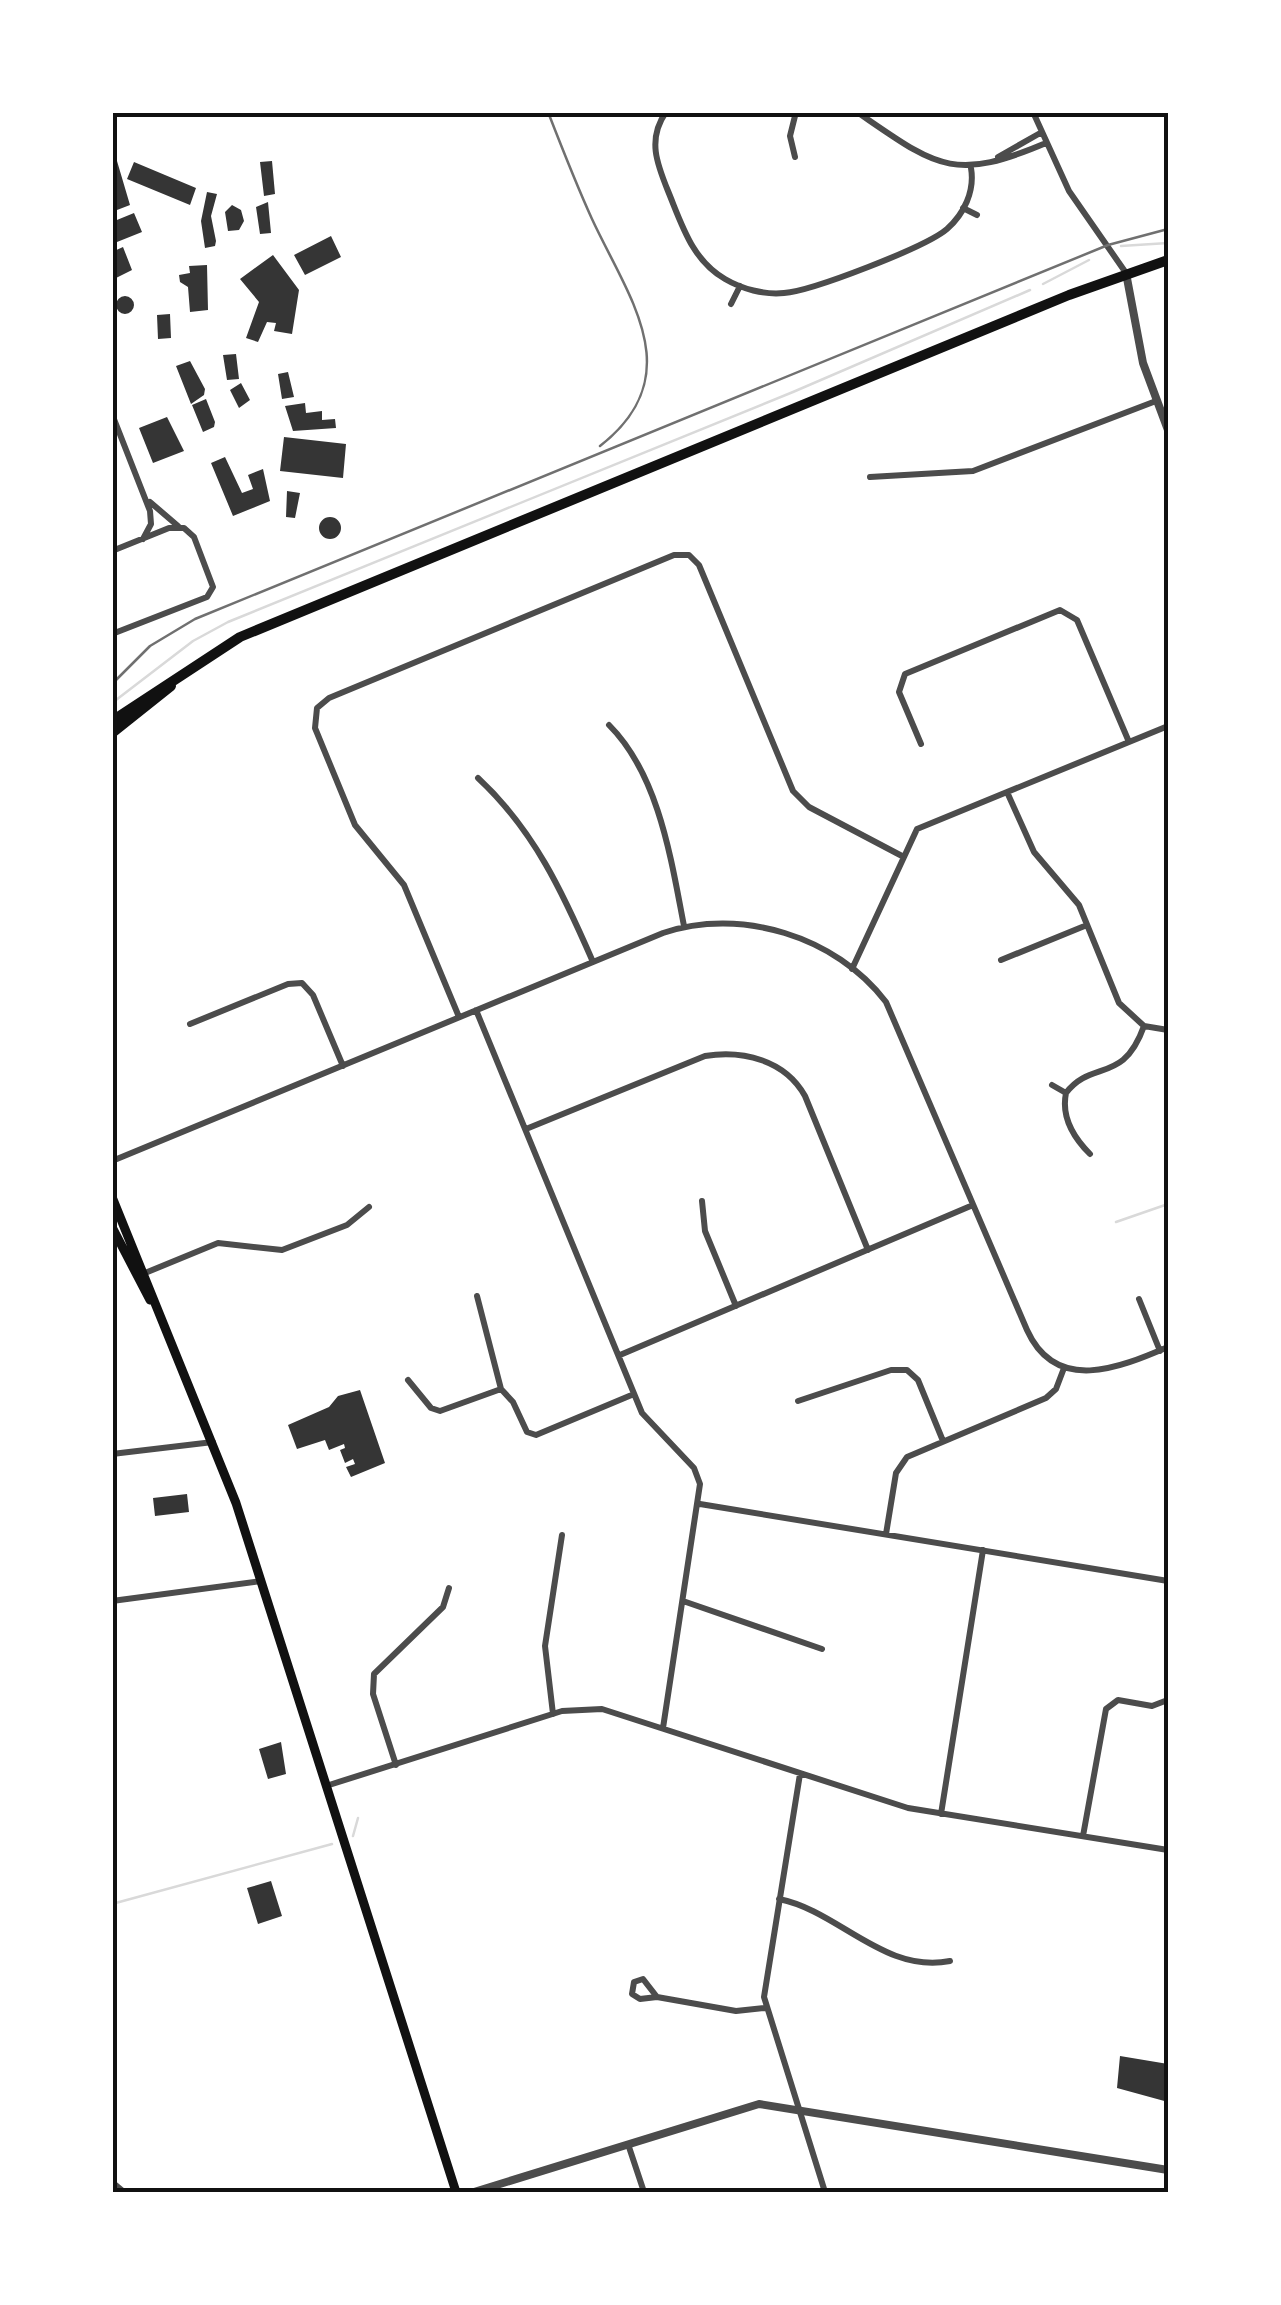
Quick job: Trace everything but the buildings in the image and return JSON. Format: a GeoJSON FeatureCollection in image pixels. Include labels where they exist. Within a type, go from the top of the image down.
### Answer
{"type":"FeatureCollection","features":[{"type":"Feature","properties":{"kind":"main road"},"geometry":{"type":"LineString","coordinates":[[112,721],[240,637],[1126,272],[1168,260]]}},
{"type":"Feature","properties":{"kind":"main road"},"geometry":{"type":"LineString","coordinates":[[112,734],[161,697],[186,670]]}},
{"type":"Feature","properties":{"kind":"main road"},"geometry":{"type":"LineString","coordinates":[[112,1197],[212,1442],[261,1581],[456,2192]]}},
{"type":"Feature","properties":{"kind":"main road"},"geometry":{"type":"LineString","coordinates":[[112,1227],[141,1274]]}},
{"type":"Feature","properties":{"kind":"street"},"geometry":{"type":"LineString","coordinates":[[796,112],[790,136],[796,157]]}},
{"type":"Feature","properties":{"kind":"street"},"geometry":{"type":"LineString","coordinates":[[856,112],[939,164],[971,168],[1046,143]]}},
{"type":"Feature","properties":{"kind":"street"},"geometry":{"type":"LineString","coordinates":[[1033,112],[1069,192],[1126,272],[1143,364],[1168,430]]}},
{"type":"Feature","properties":{"kind":"street"},"geometry":{"type":"LineString","coordinates":[[662,114],[655,136],[656,159],[689,241],[704,263],[740,286],[780,293],[811,287],[933,238],[952,224],[964,208],[972,183],[971,168]]}},
{"type":"Feature","properties":{"kind":"street"},"geometry":{"type":"LineString","coordinates":[[996,158],[1042,132]]}},
{"type":"Feature","properties":{"kind":"street"},"geometry":{"type":"LineString","coordinates":[[964,208],[977,215]]}},
{"type":"Feature","properties":{"kind":"street"},"geometry":{"type":"LineString","coordinates":[[731,304],[740,286]]}},
{"type":"Feature","properties":{"kind":"street"},"geometry":{"type":"LineString","coordinates":[[870,478],[973,471],[1156,401]]}},
{"type":"Feature","properties":{"kind":"street"},"geometry":{"type":"LineString","coordinates":[[112,414],[146,497],[151,524],[142,540]]}},
{"type":"Feature","properties":{"kind":"street"},"geometry":{"type":"LineString","coordinates":[[112,634],[212,593],[194,537],[170,523],[146,497]]}},
{"type":"Feature","properties":{"kind":"street"},"geometry":{"type":"LineString","coordinates":[[112,552],[180,527]]}},
{"type":"Feature","properties":{"kind":"street"},"geometry":{"type":"LineString","coordinates":[[459,1017],[404,885],[355,825],[310,711],[328,698],[674,555],[691,551],[699,565],[793,790],[809,806],[902,856]]}},
{"type":"Feature","properties":{"kind":"street"},"geometry":{"type":"LineString","coordinates":[[921,744],[900,697],[898,678],[912,668],[988,637],[1050,612],[1068,609],[1079,624],[1129,742]]}},
{"type":"Feature","properties":{"kind":"street"},"geometry":{"type":"LineString","coordinates":[[609,724],[629,748],[665,833],[684,926]]}},
{"type":"Feature","properties":{"kind":"street"},"geometry":{"type":"LineString","coordinates":[[852,969],[917,829],[1168,726]]}},
{"type":"Feature","properties":{"kind":"street"},"geometry":{"type":"LineString","coordinates":[[478,778],[532,838],[562,891],[592,962]]}},
{"type":"Feature","properties":{"kind":"street"},"geometry":{"type":"LineString","coordinates":[[1008,792],[1034,852],[1068,888],[1087,924],[1118,1001],[1144,1026],[1168,1030]]}},
{"type":"Feature","properties":{"kind":"street"},"geometry":{"type":"LineString","coordinates":[[112,1161],[684,926],[753,923],[852,969],[877,991],[900,1028],[1030,1337],[1043,1354],[1064,1368],[1102,1372],[1164,1349],[1139,1299]]}},
{"type":"Feature","properties":{"kind":"street"},"geometry":{"type":"LineString","coordinates":[[1000,960],[1087,924]]}},
{"type":"Feature","properties":{"kind":"street"},"geometry":{"type":"LineString","coordinates":[[190,1024],[288,984],[302,984],[313,994],[343,1066]]}},
{"type":"Feature","properties":{"kind":"street"},"geometry":{"type":"LineString","coordinates":[[476,1010],[634,1394],[652,1428],[694,1468],[700,1484],[663,1728]]}},
{"type":"Feature","properties":{"kind":"street"},"geometry":{"type":"LineString","coordinates":[[1090,1154],[1079,1143],[1066,1115],[1066,1094],[1074,1084],[1128,1059],[1144,1026]]}},
{"type":"Feature","properties":{"kind":"street"},"geometry":{"type":"LineString","coordinates":[[526,1129],[705,1056],[736,1054],[763,1060],[792,1079],[805,1096],[868,1250]]}},
{"type":"Feature","properties":{"kind":"street"},"geometry":{"type":"LineString","coordinates":[[1052,1085],[1066,1094]]}},
{"type":"Feature","properties":{"kind":"street"},"geometry":{"type":"LineString","coordinates":[[702,1201],[704,1230],[736,1306]]}},
{"type":"Feature","properties":{"kind":"street"},"geometry":{"type":"LineString","coordinates":[[620,1354],[973,1206]]}},
{"type":"Feature","properties":{"kind":"street"},"geometry":{"type":"LineString","coordinates":[[141,1274],[224,1242],[282,1250],[347,1225],[370,1207]]}},
{"type":"Feature","properties":{"kind":"street"},"geometry":{"type":"LineString","coordinates":[[477,1296],[502,1389],[514,1402],[526,1432],[536,1436],[634,1394]]}},
{"type":"Feature","properties":{"kind":"street"},"geometry":{"type":"LineString","coordinates":[[907,1370],[910,1360]]}},
{"type":"Feature","properties":{"kind":"street"},"geometry":{"type":"LineString","coordinates":[[886,1534],[898,1467],[907,1457],[1050,1396],[1064,1368]]}},
{"type":"Feature","properties":{"kind":"street"},"geometry":{"type":"LineString","coordinates":[[798,1402],[891,1370],[907,1370],[918,1380],[943,1441]]}},
{"type":"Feature","properties":{"kind":"street"},"geometry":{"type":"LineString","coordinates":[[408,1380],[431,1408],[444,1412],[502,1389]]}},
{"type":"Feature","properties":{"kind":"street"},"geometry":{"type":"LineString","coordinates":[[112,1454],[212,1442]]}},
{"type":"Feature","properties":{"kind":"street"},"geometry":{"type":"LineString","coordinates":[[700,1504],[1168,1582]]}},
{"type":"Feature","properties":{"kind":"street"},"geometry":{"type":"LineString","coordinates":[[553,1714],[545,1646],[562,1535]]}},
{"type":"Feature","properties":{"kind":"street"},"geometry":{"type":"LineString","coordinates":[[941,1814],[983,1550]]}},
{"type":"Feature","properties":{"kind":"street"},"geometry":{"type":"LineString","coordinates":[[112,1600],[261,1581]]}},
{"type":"Feature","properties":{"kind":"street"},"geometry":{"type":"LineString","coordinates":[[396,1765],[373,1694],[374,1674],[443,1608],[449,1588]]}},
{"type":"Feature","properties":{"kind":"street"},"geometry":{"type":"LineString","coordinates":[[683,1602],[822,1648]]}},
{"type":"Feature","properties":{"kind":"street"},"geometry":{"type":"LineString","coordinates":[[1083,1836],[1106,1709],[1118,1700],[1148,1706],[1164,1700]]}},
{"type":"Feature","properties":{"kind":"street"},"geometry":{"type":"LineString","coordinates":[[326,1786],[553,1714],[602,1709],[877,1800],[1168,1850]]}},
{"type":"Feature","properties":{"kind":"street"},"geometry":{"type":"LineString","coordinates":[[800,1774],[764,1986],[765,2008],[825,2192]]}},
{"type":"Feature","properties":{"kind":"street"},"geometry":{"type":"LineString","coordinates":[[779,1899],[902,1959],[928,1964],[950,1961]]}},
{"type":"Feature","properties":{"kind":"street"},"geometry":{"type":"LineString","coordinates":[[657,1997],[736,2011],[765,2008]]}},
{"type":"Feature","properties":{"kind":"street"},"geometry":{"type":"LineString","coordinates":[[474,2192],[742,2106],[798,2110],[1168,2170]]}},
{"type":"Feature","properties":{"kind":"street"},"geometry":{"type":"LineString","coordinates":[[627,2143],[644,2192]]}},
{"type":"Feature","properties":{"kind":"street"},"geometry":{"type":"LineString","coordinates":[[112,2182],[124,2192]]}},
{"type":"Feature","properties":{"kind":"waterway"},"geometry":{"type":"LineString","coordinates":[[1121,246],[1168,243]]}},
{"type":"Feature","properties":{"kind":"waterway"},"geometry":{"type":"LineString","coordinates":[[1043,284],[1089,260]]}},
{"type":"Feature","properties":{"kind":"waterway"},"geometry":{"type":"LineString","coordinates":[[116,700],[193,641],[228,622],[793,392],[1030,290]]}},
{"type":"Feature","properties":{"kind":"waterway"},"geometry":{"type":"LineString","coordinates":[[1116,1222],[1168,1204]]}},
{"type":"Feature","properties":{"kind":"waterway"},"geometry":{"type":"LineString","coordinates":[[353,1836],[358,1818]]}},
{"type":"Feature","properties":{"kind":"waterway"},"geometry":{"type":"LineString","coordinates":[[112,1904],[332,1844]]}},
{"type":"Feature","properties":{"kind":"railway"},"geometry":{"type":"LineString","coordinates":[[548,112],[644,335],[647,364],[642,392],[627,419],[600,446]]}},
{"type":"Feature","properties":{"kind":"railway"},"geometry":{"type":"LineString","coordinates":[[112,684],[150,646],[195,619],[1108,245],[1168,229]]}}]}
